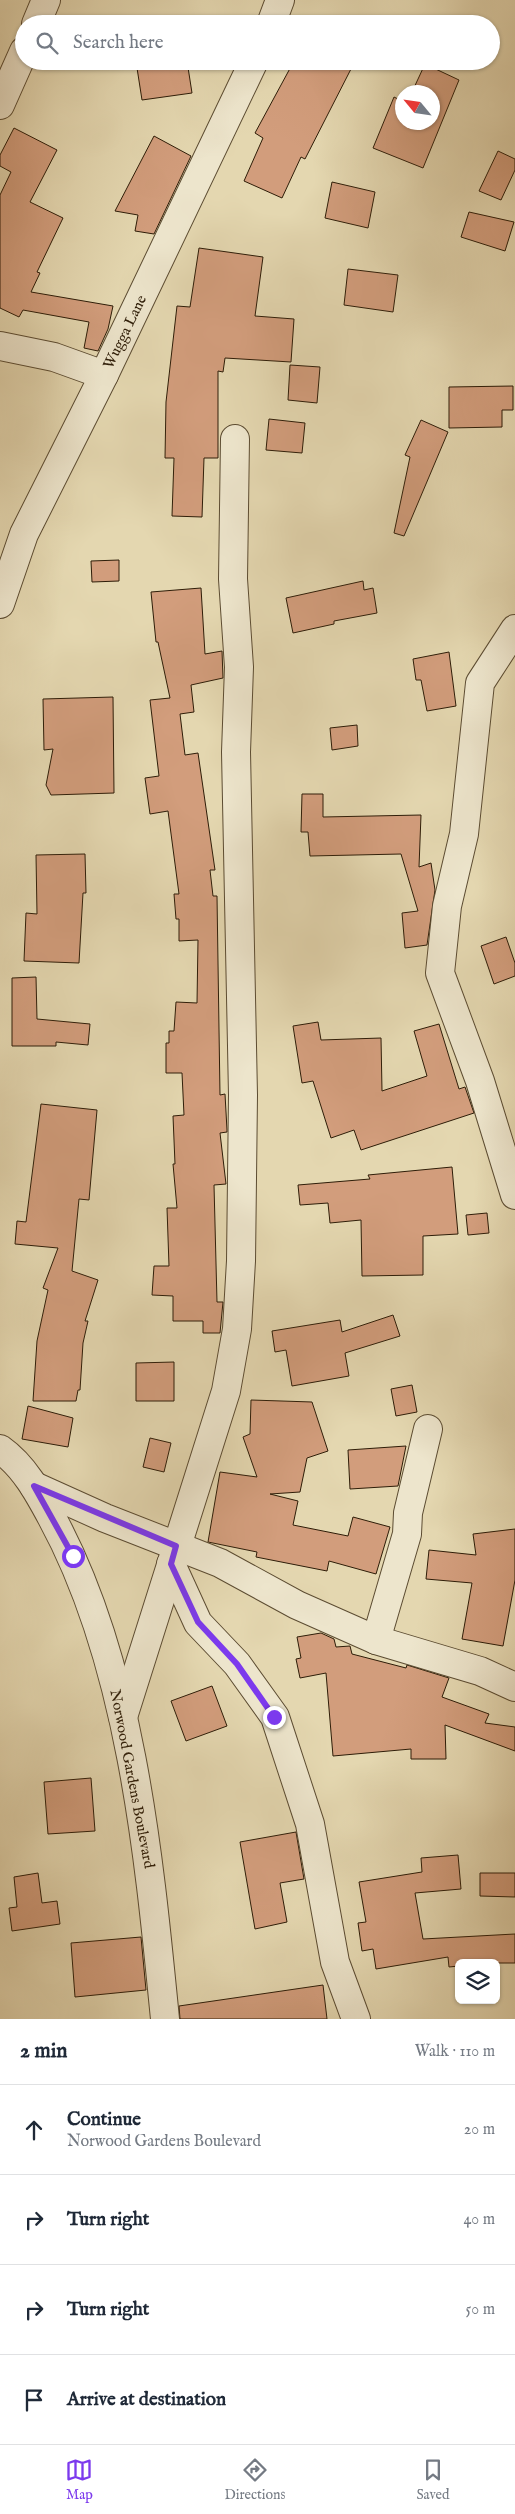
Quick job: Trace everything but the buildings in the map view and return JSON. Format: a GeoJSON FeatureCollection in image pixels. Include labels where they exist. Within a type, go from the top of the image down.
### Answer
{"type":"FeatureCollection","features":[{"type":"Feature","properties":{"kind":"street"},"geometry":{"type":"LineString","coordinates":[[40,15],[46,0]]}},
{"type":"Feature","properties":{"kind":"street"},"geometry":{"type":"LineString","coordinates":[[274,15],[280,0]]}},
{"type":"Feature","properties":{"kind":"street"},"geometry":{"type":"LineString","coordinates":[[0,105],[16,70]]}},
{"type":"Feature","properties":{"kind":"street","name":"Wugga Lane"},"geometry":{"type":"LineString","coordinates":[[0,604],[24,534],[104,376],[250,70]]}},
{"type":"Feature","properties":{"kind":"street"},"geometry":{"type":"LineString","coordinates":[[0,346],[54,357],[104,376]]}},
{"type":"Feature","properties":{"kind":"street"},"geometry":{"type":"LineString","coordinates":[[123,1717],[226,1391],[237,1328],[240,1294],[243,1095],[236,752],[239,666],[233,579],[234,439]]}},
{"type":"Feature","properties":{"kind":"street"},"geometry":{"type":"LineString","coordinates":[[515,629],[480,683],[464,834],[447,906],[440,973],[480,1081],[515,1195]]}},
{"type":"Feature","properties":{"kind":"street"},"geometry":{"type":"LineString","coordinates":[[376,1640],[407,1534],[408,1512],[428,1429]]}},
{"type":"Feature","properties":{"kind":"street","name":"Norwood Gardens Boulevard"},"geometry":{"type":"LineString","coordinates":[[0,1449],[11,1457],[34,1486],[73,1556],[98,1625],[123,1717],[152,1880],[165,2019]]}},
{"type":"Feature","properties":{"kind":"street"},"geometry":{"type":"LineString","coordinates":[[34,1486],[174,1555],[220,1563],[297,1605],[376,1640],[480,1672],[515,1686]]}},
{"type":"Feature","properties":{"kind":"street"},"geometry":{"type":"LineString","coordinates":[[174,1555],[198,1622],[237,1664],[274,1717],[310,1824],[335,1962],[356,2019]]}},
{"type":"Feature","properties":{"kind":"route"},"geometry":{"type":"LineString","coordinates":[[73,1556],[34,1486],[176,1546],[171,1564],[198,1622],[237,1664],[264,1700],[274,1717]]}}]}
